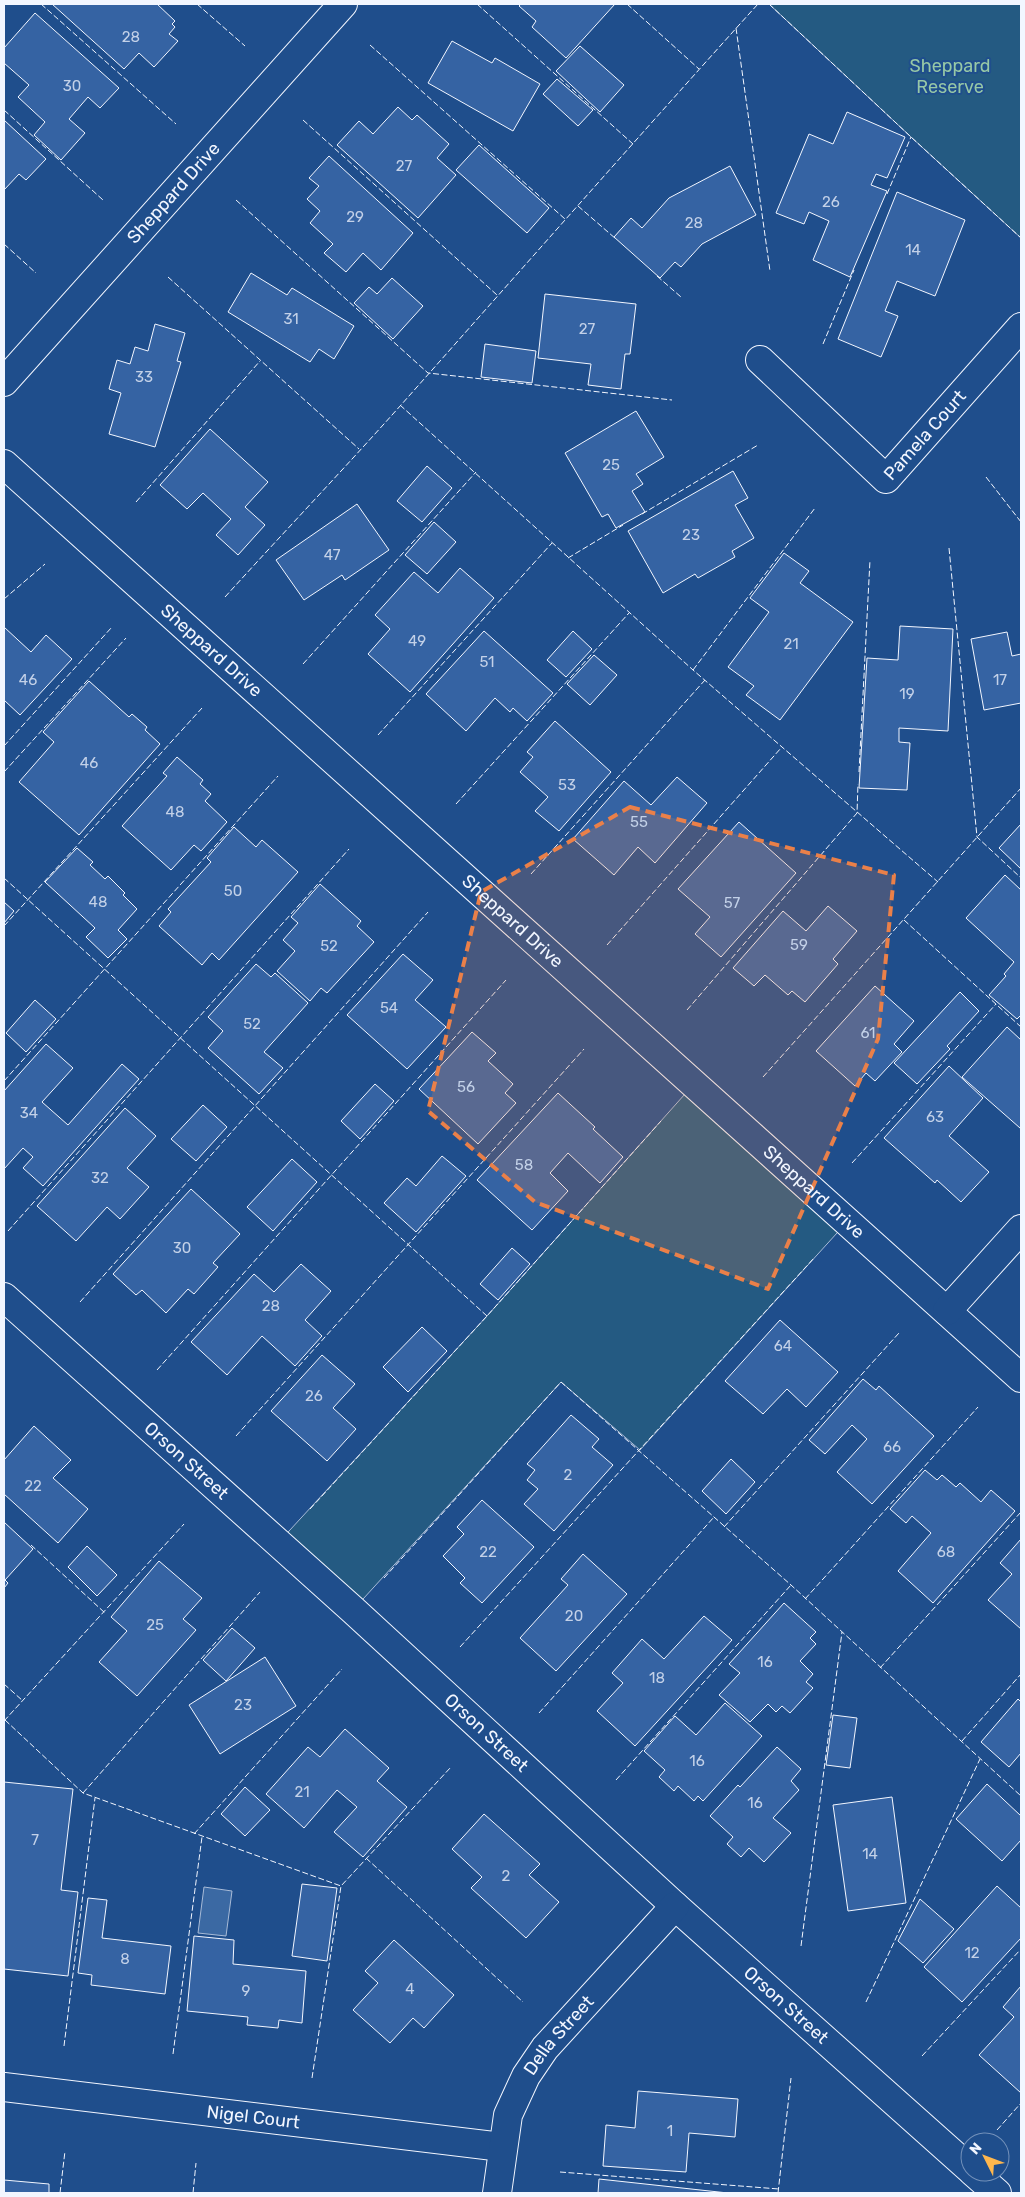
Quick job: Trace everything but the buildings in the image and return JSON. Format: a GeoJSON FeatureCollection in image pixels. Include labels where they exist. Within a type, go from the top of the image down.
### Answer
{"type":"FeatureCollection","features":[{"type":"Feature","properties":{"kind":"street","name":"Sheppard Drive"},"geometry":{"type":"LineString","coordinates":[[4,382],[343,4]]}},
{"type":"Feature","properties":{"kind":"street","name":"Pamela Court"},"geometry":{"type":"LineString","coordinates":[[760,360],[886,479],[1021,327]]}},
{"type":"Feature","properties":{"kind":"street","name":"Sheppard Drive"},"geometry":{"type":"LineString","coordinates":[[4,464],[1021,1378]]}},
{"type":"Feature","properties":{"kind":"street"},"geometry":{"type":"LineString","coordinates":[[947,1311],[1021,1229]]}},
{"type":"Feature","properties":{"kind":"street","name":"Orson Street"},"geometry":{"type":"LineString","coordinates":[[8,1308],[346,1604],[675,1906],[960,2160]]}},
{"type":"Feature","properties":{"kind":"street","name":"Della Street"},"geometry":{"type":"LineString","coordinates":[[497,2193],[508,2115],[512,2102],[534,2062],[675,1906]]}},
{"type":"Feature","properties":{"kind":"street","name":"Nigel Court"},"geometry":{"type":"LineString","coordinates":[[4,2087],[502,2147]]}},
{"type":"Feature","properties":{"kind":"street"},"geometry":{"type":"LineString","coordinates":[[985,2182],[997,2193]]}},
{"type":"Feature","properties":{"kind":"highlighted area"},"geometry":{"type":"Polygon","coordinates":[[[630,807],[894,875],[878,1039],[768,1289],[535,1202],[428,1111],[481,892],[630,807]]]}},
{"type":"Feature","properties":{"kind":"green space","name":"Sheppard Reserve"},"geometry":{"type":"Polygon","coordinates":[[[769,4],[1021,4],[1021,238],[911,137],[769,4]]]}},
{"type":"Feature","properties":{"kind":"green space"},"geometry":{"type":"Polygon","coordinates":[[[693,1085],[847,1222],[640,1450],[561,1382],[353,1610],[278,1543],[487,1316],[693,1085]]]}},
{"type":"Feature","properties":{"kind":"shaded area"},"geometry":{"type":"Polygon","coordinates":[[[204,1887],[232,1891],[226,1936],[198,1933],[204,1887]]]}},
{"type":"Feature","properties":{"kind":"fence"},"geometry":{"type":"LineString","coordinates":[[41,4],[176,124]]}},
{"type":"Feature","properties":{"kind":"fence"},"geometry":{"type":"LineString","coordinates":[[197,4],[245,46]]}},
{"type":"Feature","properties":{"kind":"fence"},"geometry":{"type":"LineString","coordinates":[[477,4],[633,144]]}},
{"type":"Feature","properties":{"kind":"fence"},"geometry":{"type":"LineString","coordinates":[[627,4],[699,69]]}},
{"type":"Feature","properties":{"kind":"fence"},"geometry":{"type":"LineString","coordinates":[[225,597],[401,405],[758,4]]}},
{"type":"Feature","properties":{"kind":"fence"},"geometry":{"type":"LineString","coordinates":[[769,4],[1021,238]]}},
{"type":"Feature","properties":{"kind":"fence"},"geometry":{"type":"LineString","coordinates":[[736,28],[770,271]]}},
{"type":"Feature","properties":{"kind":"fence"},"geometry":{"type":"LineString","coordinates":[[370,45],[565,219]]}},
{"type":"Feature","properties":{"kind":"fence"},"geometry":{"type":"LineString","coordinates":[[4,110],[103,200]]}},
{"type":"Feature","properties":{"kind":"fence"},"geometry":{"type":"LineString","coordinates":[[303,120],[497,295]]}},
{"type":"Feature","properties":{"kind":"fence"},"geometry":{"type":"LineString","coordinates":[[887,194],[911,137]]}},
{"type":"Feature","properties":{"kind":"fence"},"geometry":{"type":"LineString","coordinates":[[236,200],[428,373],[672,400]]}},
{"type":"Feature","properties":{"kind":"fence"},"geometry":{"type":"LineString","coordinates":[[578,206],[616,239]]}},
{"type":"Feature","properties":{"kind":"fence"},"geometry":{"type":"LineString","coordinates":[[4,244],[36,273]]}},
{"type":"Feature","properties":{"kind":"fence"},"geometry":{"type":"LineString","coordinates":[[823,344],[854,270]]}},
{"type":"Feature","properties":{"kind":"fence"},"geometry":{"type":"LineString","coordinates":[[657,276],[681,297]]}},
{"type":"Feature","properties":{"kind":"fence"},"geometry":{"type":"LineString","coordinates":[[168,277],[359,449]]}},
{"type":"Feature","properties":{"kind":"fence"},"geometry":{"type":"LineString","coordinates":[[136,502],[260,361]]}},
{"type":"Feature","properties":{"kind":"fence"},"geometry":{"type":"LineString","coordinates":[[400,405],[693,670],[938,882]]}},
{"type":"Feature","properties":{"kind":"fence"},"geometry":{"type":"LineString","coordinates":[[642,514],[758,445]]}},
{"type":"Feature","properties":{"kind":"fence"},"geometry":{"type":"LineString","coordinates":[[303,664],[476,472]]}},
{"type":"Feature","properties":{"kind":"fence"},"geometry":{"type":"LineString","coordinates":[[986,477],[1021,522]]}},
{"type":"Feature","properties":{"kind":"fence"},"geometry":{"type":"LineString","coordinates":[[693,670],[815,508]]}},
{"type":"Feature","properties":{"kind":"fence"},"geometry":{"type":"LineString","coordinates":[[568,558],[623,525]]}},
{"type":"Feature","properties":{"kind":"fence"},"geometry":{"type":"LineString","coordinates":[[378,735],[552,543]]}},
{"type":"Feature","properties":{"kind":"fence"},"geometry":{"type":"LineString","coordinates":[[949,548],[977,837],[1021,878]]}},
{"type":"Feature","properties":{"kind":"fence"},"geometry":{"type":"LineString","coordinates":[[859,772],[870,560]]}},
{"type":"Feature","properties":{"kind":"fence"},"geometry":{"type":"LineString","coordinates":[[4,599],[45,564]]}},
{"type":"Feature","properties":{"kind":"fence"},"geometry":{"type":"LineString","coordinates":[[456,804],[629,613]]}},
{"type":"Feature","properties":{"kind":"fence"},"geometry":{"type":"LineString","coordinates":[[4,746],[112,627]]}},
{"type":"Feature","properties":{"kind":"fence"},"geometry":{"type":"LineString","coordinates":[[4,772],[126,638]]}},
{"type":"Feature","properties":{"kind":"fence"},"geometry":{"type":"LineString","coordinates":[[531,874],[705,680]]}},
{"type":"Feature","properties":{"kind":"fence"},"geometry":{"type":"LineString","coordinates":[[4,926],[202,708]]}},
{"type":"Feature","properties":{"kind":"fence"},"geometry":{"type":"LineString","coordinates":[[607,945],[781,748]]}},
{"type":"Feature","properties":{"kind":"fence"},"geometry":{"type":"LineString","coordinates":[[4,1081],[278,776]]}},
{"type":"Feature","properties":{"kind":"fence"},"geometry":{"type":"LineString","coordinates":[[687,1010],[857,813],[858,784]]}},
{"type":"Feature","properties":{"kind":"fence"},"geometry":{"type":"LineString","coordinates":[[763,1077],[1021,788]]}},
{"type":"Feature","properties":{"kind":"fence"},"geometry":{"type":"LineString","coordinates":[[8,1231],[349,849]]}},
{"type":"Feature","properties":{"kind":"fence"},"geometry":{"type":"LineString","coordinates":[[4,878],[487,1316]]}},
{"type":"Feature","properties":{"kind":"fence"},"geometry":{"type":"LineString","coordinates":[[80,1302],[428,912]]}},
{"type":"Feature","properties":{"kind":"fence"},"geometry":{"type":"LineString","coordinates":[[904,920],[1021,1027]]}},
{"type":"Feature","properties":{"kind":"fence"},"geometry":{"type":"LineString","coordinates":[[157,1370],[506,980]]}},
{"type":"Feature","properties":{"kind":"fence"},"geometry":{"type":"LineString","coordinates":[[852,1163],[996,1004]]}},
{"type":"Feature","properties":{"kind":"fence"},"geometry":{"type":"LineString","coordinates":[[236,1436],[584,1049]]}},
{"type":"Feature","properties":{"kind":"fence"},"geometry":{"type":"LineString","coordinates":[[310,1509],[487,1316],[661,1121]]}},
{"type":"Feature","properties":{"kind":"fence"},"geometry":{"type":"LineString","coordinates":[[460,1647],[814,1258]]}},
{"type":"Feature","properties":{"kind":"fence"},"geometry":{"type":"LineString","coordinates":[[724,1527],[899,1333]]}},
{"type":"Feature","properties":{"kind":"fence"},"geometry":{"type":"LineString","coordinates":[[384,1578],[561,1382],[791,1585],[1021,1796]]}},
{"type":"Feature","properties":{"kind":"fence"},"geometry":{"type":"LineString","coordinates":[[805,1599],[978,1407]]}},
{"type":"Feature","properties":{"kind":"fence"},"geometry":{"type":"LineString","coordinates":[[880,1668],[1021,1512]]}},
{"type":"Feature","properties":{"kind":"fence"},"geometry":{"type":"LineString","coordinates":[[539,1713],[714,1517]]}},
{"type":"Feature","properties":{"kind":"fence"},"geometry":{"type":"LineString","coordinates":[[4,1721],[184,1524]]}},
{"type":"Feature","properties":{"kind":"fence"},"geometry":{"type":"LineString","coordinates":[[31,1545],[105,1613]]}},
{"type":"Feature","properties":{"kind":"fence"},"geometry":{"type":"LineString","coordinates":[[616,1780],[791,1585]]}},
{"type":"Feature","properties":{"kind":"fence"},"geometry":{"type":"LineString","coordinates":[[83,1793],[260,1592]]}},
{"type":"Feature","properties":{"kind":"fence"},"geometry":{"type":"LineString","coordinates":[[801,1946],[842,1632]]}},
{"type":"Feature","properties":{"kind":"fence"},"geometry":{"type":"LineString","coordinates":[[194,1834],[342,1669]]}},
{"type":"Feature","properties":{"kind":"fence"},"geometry":{"type":"LineString","coordinates":[[962,1741],[1021,1674]]}},
{"type":"Feature","properties":{"kind":"fence"},"geometry":{"type":"LineString","coordinates":[[4,1684],[23,1701]]}},
{"type":"Feature","properties":{"kind":"fence"},"geometry":{"type":"LineString","coordinates":[[5,1720],[83,1793],[341,1886],[451,1767]]}},
{"type":"Feature","properties":{"kind":"fence"},"geometry":{"type":"LineString","coordinates":[[866,2002],[980,1759]]}},
{"type":"Feature","properties":{"kind":"fence"},"geometry":{"type":"LineString","coordinates":[[64,2046],[95,1798]]}},
{"type":"Feature","properties":{"kind":"fence"},"geometry":{"type":"LineString","coordinates":[[173,2054],[202,1837]]}},
{"type":"Feature","properties":{"kind":"fence"},"geometry":{"type":"LineString","coordinates":[[366,1858],[523,2002]]}},
{"type":"Feature","properties":{"kind":"fence"},"geometry":{"type":"LineString","coordinates":[[312,2078],[341,1886]]}},
{"type":"Feature","properties":{"kind":"fence"},"geometry":{"type":"LineString","coordinates":[[922,2056],[1021,1949]]}},
{"type":"Feature","properties":{"kind":"fence"},"geometry":{"type":"LineString","coordinates":[[778,2193],[791,2078]]}},
{"type":"Feature","properties":{"kind":"fence"},"geometry":{"type":"LineString","coordinates":[[997,2130],[1021,2103]]}},
{"type":"Feature","properties":{"kind":"fence"},"geometry":{"type":"LineString","coordinates":[[60,2193],[65,2151]]}},
{"type":"Feature","properties":{"kind":"fence"},"geometry":{"type":"LineString","coordinates":[[193,2193],[196,2163]]}},
{"type":"Feature","properties":{"kind":"fence"},"geometry":{"type":"LineString","coordinates":[[560,2172],[779,2189]]}}]}
